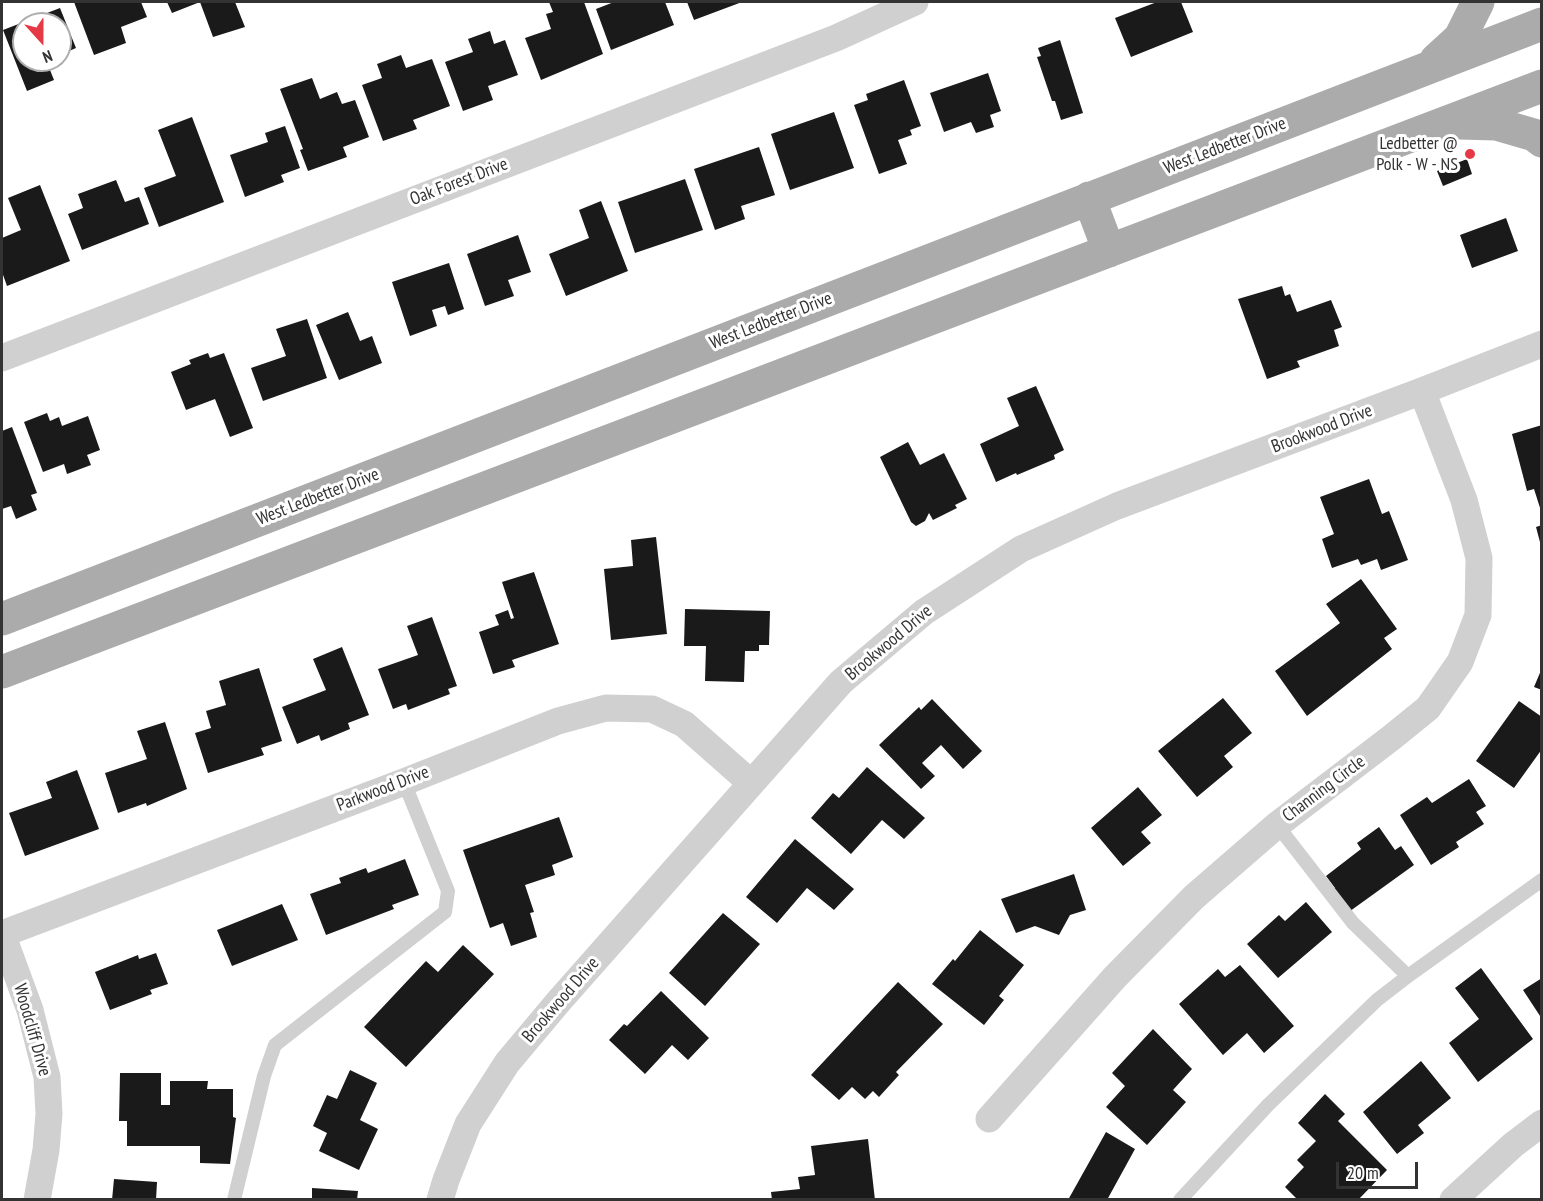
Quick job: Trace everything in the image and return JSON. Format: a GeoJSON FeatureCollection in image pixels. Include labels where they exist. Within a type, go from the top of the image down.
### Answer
{"type":"FeatureCollection","features":[{"type":"Feature","properties":{"kind":"main road"},"geometry":{"type":"LineString","coordinates":[[1428,68],[1460,38],[1478,2]]}},
{"type":"Feature","properties":{"kind":"main road","name":"West Ledbetter Drive"},"geometry":{"type":"LineString","coordinates":[[2,619],[1542,24]]}},
{"type":"Feature","properties":{"kind":"main road"},"geometry":{"type":"LineString","coordinates":[[2,672],[1542,86]]}},
{"type":"Feature","properties":{"kind":"main road"},"geometry":{"type":"LineString","coordinates":[[1448,122],[1496,124],[1534,135],[1542,141]]}},
{"type":"Feature","properties":{"kind":"main road"},"geometry":{"type":"LineString","coordinates":[[1089,198],[1109,251]]}},
{"type":"Feature","properties":{"kind":"street","name":"Oak Forest Drive"},"geometry":{"type":"LineString","coordinates":[[2,358],[836,38],[915,2]]}},
{"type":"Feature","properties":{"kind":"street","name":"Brookwood Drive"},"geometry":{"type":"LineString","coordinates":[[440,1200],[468,1124],[507,1063],[841,682],[924,612],[1022,549],[1117,506],[1542,344]]}},
{"type":"Feature","properties":{"kind":"street","name":"Channing Circle"},"geometry":{"type":"LineString","coordinates":[[989,1119],[1115,978],[1194,897],[1277,825],[1428,708],[1460,662],[1478,615],[1479,558],[1464,500],[1422,391]]}},
{"type":"Feature","properties":{"kind":"street","name":"Parkwood Drive"},"geometry":{"type":"LineString","coordinates":[[2,934],[404,782],[558,721],[606,708],[652,709],[684,724],[751,783]]}},
{"type":"Feature","properties":{"kind":"street","name":"Woodcliff Drive"},"geometry":{"type":"LineString","coordinates":[[2,934],[30,1010],[47,1077],[49,1114],[46,1150],[37,1200]]}},
{"type":"Feature","properties":{"kind":"street"},"geometry":{"type":"LineString","coordinates":[[1453,1200],[1513,1145],[1542,1123]]}},
{"type":"Feature","properties":{"kind":"lane"},"geometry":{"type":"LineString","coordinates":[[234,1200],[264,1076],[275,1045],[445,912],[447,891],[404,782]]}},
{"type":"Feature","properties":{"kind":"lane"},"geometry":{"type":"LineString","coordinates":[[1277,825],[1353,923],[1407,976]]}},
{"type":"Feature","properties":{"kind":"lane"},"geometry":{"type":"LineString","coordinates":[[1180,1200],[1268,1105],[1377,1000],[1542,880]]}},
{"type":"Feature","properties":{"kind":"building"},"geometry":{"type":"Polygon","coordinates":[[[74,2],[141,2],[147,17],[121,27],[126,43],[94,55],[74,2]]]}},
{"type":"Feature","properties":{"kind":"building"},"geometry":{"type":"Polygon","coordinates":[[[167,2],[200,2],[172,13],[167,2]]]}},
{"type":"Feature","properties":{"kind":"building"},"geometry":{"type":"Polygon","coordinates":[[[200,2],[235,2],[245,27],[213,37],[200,2]]]}},
{"type":"Feature","properties":{"kind":"building"},"geometry":{"type":"Polygon","coordinates":[[[549,2],[584,2],[603,54],[541,80],[525,38],[551,29],[546,14],[553,12],[549,2]]]}},
{"type":"Feature","properties":{"kind":"building"},"geometry":{"type":"Polygon","coordinates":[[[614,2],[665,2],[674,25],[611,50],[596,9],[614,2]]]}},
{"type":"Feature","properties":{"kind":"building"},"geometry":{"type":"Polygon","coordinates":[[[687,2],[742,2],[694,20],[687,2]]]}},
{"type":"Feature","properties":{"kind":"building"},"geometry":{"type":"Polygon","coordinates":[[[1157,2],[1181,2],[1193,32],[1131,57],[1115,18],[1157,2]]]}},
{"type":"Feature","properties":{"kind":"building"},"geometry":{"type":"Polygon","coordinates":[[[60,8],[62,12],[50,12],[60,8]]]}},
{"type":"Feature","properties":{"kind":"building"},"geometry":{"type":"Polygon","coordinates":[[[12,27],[12,53],[3,30],[12,27]]]}},
{"type":"Feature","properties":{"kind":"building"},"geometry":{"type":"Polygon","coordinates":[[[490,31],[494,44],[505,40],[518,75],[488,86],[493,100],[463,111],[445,62],[473,52],[468,39],[490,31]]]}},
{"type":"Feature","properties":{"kind":"building"},"geometry":{"type":"Polygon","coordinates":[[[72,38],[76,48],[72,50],[72,38]]]}},
{"type":"Feature","properties":{"kind":"building"},"geometry":{"type":"Polygon","coordinates":[[[1060,40],[1083,113],[1061,120],[1037,57],[1041,56],[1038,48],[1060,40]]]}},
{"type":"Feature","properties":{"kind":"building"},"geometry":{"type":"Polygon","coordinates":[[[401,55],[406,68],[432,59],[450,106],[413,120],[417,129],[383,141],[362,85],[382,78],[377,64],[401,55]]]}},
{"type":"Feature","properties":{"kind":"building"},"geometry":{"type":"Polygon","coordinates":[[[20,72],[51,72],[54,80],[27,91],[20,72]]]}},
{"type":"Feature","properties":{"kind":"building"},"geometry":{"type":"Polygon","coordinates":[[[988,73],[1001,111],[990,115],[994,127],[976,133],[971,122],[944,132],[930,93],[988,73]]]}},
{"type":"Feature","properties":{"kind":"building"},"geometry":{"type":"Polygon","coordinates":[[[312,78],[320,99],[337,92],[342,104],[355,100],[369,137],[343,147],[347,157],[308,171],[300,150],[303,149],[280,89],[312,78]]]}},
{"type":"Feature","properties":{"kind":"building"},"geometry":{"type":"Polygon","coordinates":[[[904,80],[921,126],[910,130],[912,135],[898,140],[907,164],[879,174],[854,105],[868,100],[866,94],[904,80]]]}},
{"type":"Feature","properties":{"kind":"building"},"geometry":{"type":"Polygon","coordinates":[[[834,112],[854,168],[790,190],[771,134],[834,112]]]}},
{"type":"Feature","properties":{"kind":"building"},"geometry":{"type":"Polygon","coordinates":[[[192,117],[224,202],[159,227],[144,188],[176,176],[158,130],[192,117]]]}},
{"type":"Feature","properties":{"kind":"building"},"geometry":{"type":"Polygon","coordinates":[[[285,126],[300,168],[281,175],[284,182],[245,197],[230,155],[268,142],[265,133],[285,126]]]}},
{"type":"Feature","properties":{"kind":"building"},"geometry":{"type":"Polygon","coordinates":[[[759,147],[775,195],[741,206],[745,219],[715,230],[694,169],[759,147]]]}},
{"type":"Feature","properties":{"kind":"building"},"geometry":{"type":"Polygon","coordinates":[[[1467,159],[1472,174],[1443,186],[1437,171],[1467,159]]]}},
{"type":"Feature","properties":{"kind":"building"},"geometry":{"type":"Polygon","coordinates":[[[685,179],[703,230],[635,253],[618,202],[685,179]]]}},
{"type":"Feature","properties":{"kind":"building"},"geometry":{"type":"Polygon","coordinates":[[[116,180],[125,202],[139,197],[149,224],[82,250],[68,214],[83,208],[78,194],[116,180]]]}},
{"type":"Feature","properties":{"kind":"building"},"geometry":{"type":"Polygon","coordinates":[[[40,185],[70,261],[7,286],[2,272],[2,238],[21,230],[8,198],[40,185]]]}},
{"type":"Feature","properties":{"kind":"building"},"geometry":{"type":"Polygon","coordinates":[[[601,201],[628,271],[566,296],[549,254],[589,238],[579,210],[601,201]]]}},
{"type":"Feature","properties":{"kind":"building"},"geometry":{"type":"Polygon","coordinates":[[[1506,218],[1518,251],[1472,268],[1460,235],[1506,218]]]}},
{"type":"Feature","properties":{"kind":"building"},"geometry":{"type":"Polygon","coordinates":[[[518,235],[531,272],[508,280],[514,296],[485,306],[467,254],[518,235]]]}},
{"type":"Feature","properties":{"kind":"building"},"geometry":{"type":"Polygon","coordinates":[[[449,263],[464,309],[448,315],[445,306],[432,310],[437,326],[410,336],[392,282],[449,263]]]}},
{"type":"Feature","properties":{"kind":"building"},"geometry":{"type":"Polygon","coordinates":[[[1282,286],[1285,296],[1290,294],[1297,312],[1331,300],[1342,327],[1334,330],[1339,346],[1297,361],[1300,367],[1267,379],[1238,299],[1282,286]]]}},
{"type":"Feature","properties":{"kind":"building"},"geometry":{"type":"Polygon","coordinates":[[[348,312],[360,341],[372,336],[382,363],[339,380],[316,325],[348,312]]]}},
{"type":"Feature","properties":{"kind":"building"},"geometry":{"type":"Polygon","coordinates":[[[307,319],[327,378],[263,401],[251,368],[286,356],[276,329],[307,319]]]}},
{"type":"Feature","properties":{"kind":"building"},"geometry":{"type":"Polygon","coordinates":[[[208,353],[210,358],[224,353],[253,428],[230,437],[215,399],[186,410],[171,372],[191,364],[189,360],[208,353]]]}},
{"type":"Feature","properties":{"kind":"building"},"geometry":{"type":"Polygon","coordinates":[[[1036,386],[1064,450],[1054,455],[1055,459],[996,482],[980,444],[1019,426],[1007,398],[1036,386]]]}},
{"type":"Feature","properties":{"kind":"building"},"geometry":{"type":"Polygon","coordinates":[[[47,413],[50,421],[59,417],[62,426],[88,416],[100,450],[87,455],[91,465],[67,474],[64,464],[43,472],[24,422],[47,413]]]}},
{"type":"Feature","properties":{"kind":"building"},"geometry":{"type":"Polygon","coordinates":[[[1542,425],[1541,511],[1534,489],[1527,491],[1512,434],[1542,425]]]}},
{"type":"Feature","properties":{"kind":"building"},"geometry":{"type":"Polygon","coordinates":[[[12,427],[37,493],[31,495],[37,510],[16,519],[11,506],[2,509],[2,431],[12,427]]]}},
{"type":"Feature","properties":{"kind":"building"},"geometry":{"type":"Polygon","coordinates":[[[908,442],[920,465],[944,453],[967,499],[955,505],[957,508],[933,520],[929,513],[925,521],[916,526],[911,522],[880,457],[908,442]]]}},
{"type":"Feature","properties":{"kind":"building"},"geometry":{"type":"Polygon","coordinates":[[[1369,479],[1382,514],[1389,511],[1408,560],[1381,570],[1377,559],[1361,565],[1358,559],[1332,568],[1322,539],[1334,534],[1320,497],[1369,479]]]}},
{"type":"Feature","properties":{"kind":"building"},"geometry":{"type":"Polygon","coordinates":[[[1542,525],[1542,546],[1541,546],[1536,527],[1542,525]]]}},
{"type":"Feature","properties":{"kind":"building"},"geometry":{"type":"Polygon","coordinates":[[[656,537],[667,634],[611,640],[604,569],[633,566],[631,540],[656,537]]]}},
{"type":"Feature","properties":{"kind":"building"},"geometry":{"type":"Polygon","coordinates":[[[534,572],[559,644],[512,660],[515,667],[493,674],[479,632],[499,625],[495,615],[508,610],[511,619],[514,618],[502,582],[534,572]]]}},
{"type":"Feature","properties":{"kind":"building"},"geometry":{"type":"Polygon","coordinates":[[[1361,579],[1397,629],[1384,638],[1392,649],[1307,716],[1275,671],[1340,623],[1326,604],[1361,579]]]}},
{"type":"Feature","properties":{"kind":"building"},"geometry":{"type":"Polygon","coordinates":[[[685,609],[770,611],[769,645],[759,645],[759,651],[745,651],[744,682],[705,681],[706,646],[684,646],[685,609]]]}},
{"type":"Feature","properties":{"kind":"building"},"geometry":{"type":"Polygon","coordinates":[[[432,617],[457,686],[448,689],[450,694],[408,710],[406,704],[393,709],[378,669],[418,655],[407,626],[432,617]]]}},
{"type":"Feature","properties":{"kind":"building"},"geometry":{"type":"Polygon","coordinates":[[[342,647],[369,715],[348,723],[350,729],[321,741],[319,735],[297,744],[282,707],[326,690],[313,659],[342,647]]]}},
{"type":"Feature","properties":{"kind":"building"},"geometry":{"type":"Polygon","coordinates":[[[259,668],[282,741],[261,748],[264,755],[208,773],[195,733],[211,728],[206,711],[226,705],[219,681],[259,668]]]}},
{"type":"Feature","properties":{"kind":"building"},"geometry":{"type":"Polygon","coordinates":[[[1542,668],[1542,690],[1534,687],[1542,668]]]}},
{"type":"Feature","properties":{"kind":"building"},"geometry":{"type":"Polygon","coordinates":[[[1223,698],[1252,733],[1224,756],[1233,767],[1197,797],[1158,751],[1223,698]]]}},
{"type":"Feature","properties":{"kind":"building"},"geometry":{"type":"Polygon","coordinates":[[[932,699],[982,751],[963,769],[941,745],[922,763],[935,776],[921,789],[879,745],[919,707],[921,710],[932,699]]]}},
{"type":"Feature","properties":{"kind":"building"},"geometry":{"type":"Polygon","coordinates":[[[1519,701],[1542,717],[1542,749],[1514,788],[1476,761],[1519,701]]]}},
{"type":"Feature","properties":{"kind":"building"},"geometry":{"type":"Polygon","coordinates":[[[165,722],[187,789],[147,806],[146,803],[118,813],[105,773],[147,759],[137,731],[165,722]]]}},
{"type":"Feature","properties":{"kind":"building"},"geometry":{"type":"Polygon","coordinates":[[[867,767],[925,818],[904,839],[882,820],[851,854],[811,818],[833,793],[839,798],[867,767]]]}},
{"type":"Feature","properties":{"kind":"building"},"geometry":{"type":"Polygon","coordinates":[[[77,770],[99,829],[25,856],[9,813],[52,798],[46,782],[77,770]]]}},
{"type":"Feature","properties":{"kind":"building"},"geometry":{"type":"Polygon","coordinates":[[[1469,779],[1486,806],[1476,812],[1484,824],[1456,842],[1459,847],[1431,865],[1400,815],[1427,797],[1432,803],[1469,779]]]}},
{"type":"Feature","properties":{"kind":"building"},"geometry":{"type":"Polygon","coordinates":[[[1138,787],[1162,815],[1141,832],[1151,843],[1123,866],[1091,828],[1138,787]]]}},
{"type":"Feature","properties":{"kind":"building"},"geometry":{"type":"Polygon","coordinates":[[[559,817],[573,857],[552,865],[555,875],[525,885],[534,912],[530,913],[537,937],[511,946],[503,923],[490,928],[463,850],[559,817]]]}},
{"type":"Feature","properties":{"kind":"building"},"geometry":{"type":"Polygon","coordinates":[[[1379,827],[1395,850],[1401,846],[1414,865],[1346,914],[1330,891],[1335,888],[1326,876],[1361,849],[1357,843],[1379,827]]]}},
{"type":"Feature","properties":{"kind":"building"},"geometry":{"type":"Polygon","coordinates":[[[795,839],[854,889],[834,910],[807,888],[777,923],[746,897],[795,839]]]}},
{"type":"Feature","properties":{"kind":"building"},"geometry":{"type":"Polygon","coordinates":[[[405,859],[419,895],[392,905],[394,909],[326,935],[310,894],[341,883],[339,878],[366,868],[368,873],[405,859]]]}},
{"type":"Feature","properties":{"kind":"building"},"geometry":{"type":"Polygon","coordinates":[[[1074,874],[1086,910],[1070,915],[1059,935],[1035,926],[1016,933],[1001,899],[1074,874]]]}},
{"type":"Feature","properties":{"kind":"building"},"geometry":{"type":"Polygon","coordinates":[[[1306,902],[1332,932],[1278,978],[1247,944],[1279,915],[1285,921],[1306,902]]]}},
{"type":"Feature","properties":{"kind":"building"},"geometry":{"type":"Polygon","coordinates":[[[282,904],[298,940],[232,966],[217,930],[282,904]]]}},
{"type":"Feature","properties":{"kind":"building"},"geometry":{"type":"Polygon","coordinates":[[[723,913],[760,944],[705,1006],[669,973],[723,913]]]}},
{"type":"Feature","properties":{"kind":"building"},"geometry":{"type":"Polygon","coordinates":[[[980,930],[1024,965],[999,996],[1004,1000],[984,1025],[932,984],[953,959],[955,961],[980,930]]]}},
{"type":"Feature","properties":{"kind":"building"},"geometry":{"type":"Polygon","coordinates":[[[463,945],[494,974],[406,1067],[364,1027],[426,961],[438,972],[463,945]]]}},
{"type":"Feature","properties":{"kind":"building"},"geometry":{"type":"Polygon","coordinates":[[[156,953],[168,984],[150,990],[152,994],[110,1010],[95,972],[138,955],[139,959],[156,953]]]}},
{"type":"Feature","properties":{"kind":"building"},"geometry":{"type":"Polygon","coordinates":[[[1240,965],[1294,1026],[1264,1053],[1247,1033],[1223,1055],[1179,1004],[1218,969],[1225,977],[1240,965]]]}},
{"type":"Feature","properties":{"kind":"building"},"geometry":{"type":"Polygon","coordinates":[[[1481,968],[1533,1039],[1478,1082],[1449,1043],[1479,1019],[1455,988],[1481,968]]]}},
{"type":"Feature","properties":{"kind":"building"},"geometry":{"type":"Polygon","coordinates":[[[1542,978],[1542,1019],[1523,990],[1542,978]]]}},
{"type":"Feature","properties":{"kind":"building"},"geometry":{"type":"Polygon","coordinates":[[[898,982],[943,1024],[896,1072],[899,1075],[879,1097],[873,1091],[865,1099],[852,1087],[839,1100],[811,1075],[898,982]]]}},
{"type":"Feature","properties":{"kind":"building"},"geometry":{"type":"Polygon","coordinates":[[[661,991],[709,1038],[688,1060],[672,1045],[645,1074],[609,1040],[624,1024],[627,1026],[661,991]]]}},
{"type":"Feature","properties":{"kind":"building"},"geometry":{"type":"Polygon","coordinates":[[[1153,1029],[1192,1069],[1173,1090],[1186,1102],[1147,1145],[1106,1107],[1125,1086],[1112,1073],[1153,1029]]]}},
{"type":"Feature","properties":{"kind":"building"},"geometry":{"type":"Polygon","coordinates":[[[1421,1061],[1451,1098],[1418,1125],[1424,1133],[1397,1154],[1363,1112],[1421,1061]]]}},
{"type":"Feature","properties":{"kind":"building"},"geometry":{"type":"Polygon","coordinates":[[[350,1070],[377,1083],[360,1120],[378,1129],[359,1170],[319,1151],[327,1133],[313,1126],[327,1095],[337,1099],[350,1070]]]}},
{"type":"Feature","properties":{"kind":"building"},"geometry":{"type":"Polygon","coordinates":[[[120,1073],[161,1073],[161,1105],[170,1105],[170,1081],[208,1081],[207,1089],[233,1089],[233,1117],[236,1118],[230,1164],[200,1163],[200,1146],[127,1146],[127,1121],[119,1121],[120,1073]]]}},
{"type":"Feature","properties":{"kind":"building"},"geometry":{"type":"Polygon","coordinates":[[[1325,1094],[1345,1114],[1338,1121],[1387,1170],[1358,1200],[1298,1200],[1285,1187],[1304,1167],[1297,1160],[1316,1141],[1298,1123],[1325,1094]]]}},
{"type":"Feature","properties":{"kind":"building"},"geometry":{"type":"Polygon","coordinates":[[[1106,1132],[1135,1149],[1107,1200],[1068,1200],[1106,1132]]]}},
{"type":"Feature","properties":{"kind":"building"},"geometry":{"type":"Polygon","coordinates":[[[868,1139],[875,1200],[772,1200],[771,1192],[800,1189],[798,1177],[815,1175],[811,1146],[868,1139]]]}},
{"type":"Feature","properties":{"kind":"building"},"geometry":{"type":"Polygon","coordinates":[[[114,1179],[157,1182],[156,1200],[112,1200],[114,1179]]]}},
{"type":"Feature","properties":{"kind":"building"},"geometry":{"type":"Polygon","coordinates":[[[312,1188],[358,1191],[357,1200],[312,1200],[312,1188]]]}},
{"type":"Feature","properties":{"kind":"place","name":"Ledbetter @ Polk - W - NS"},"geometry":{"type":"Point","coordinates":[1470,154]}}]}
